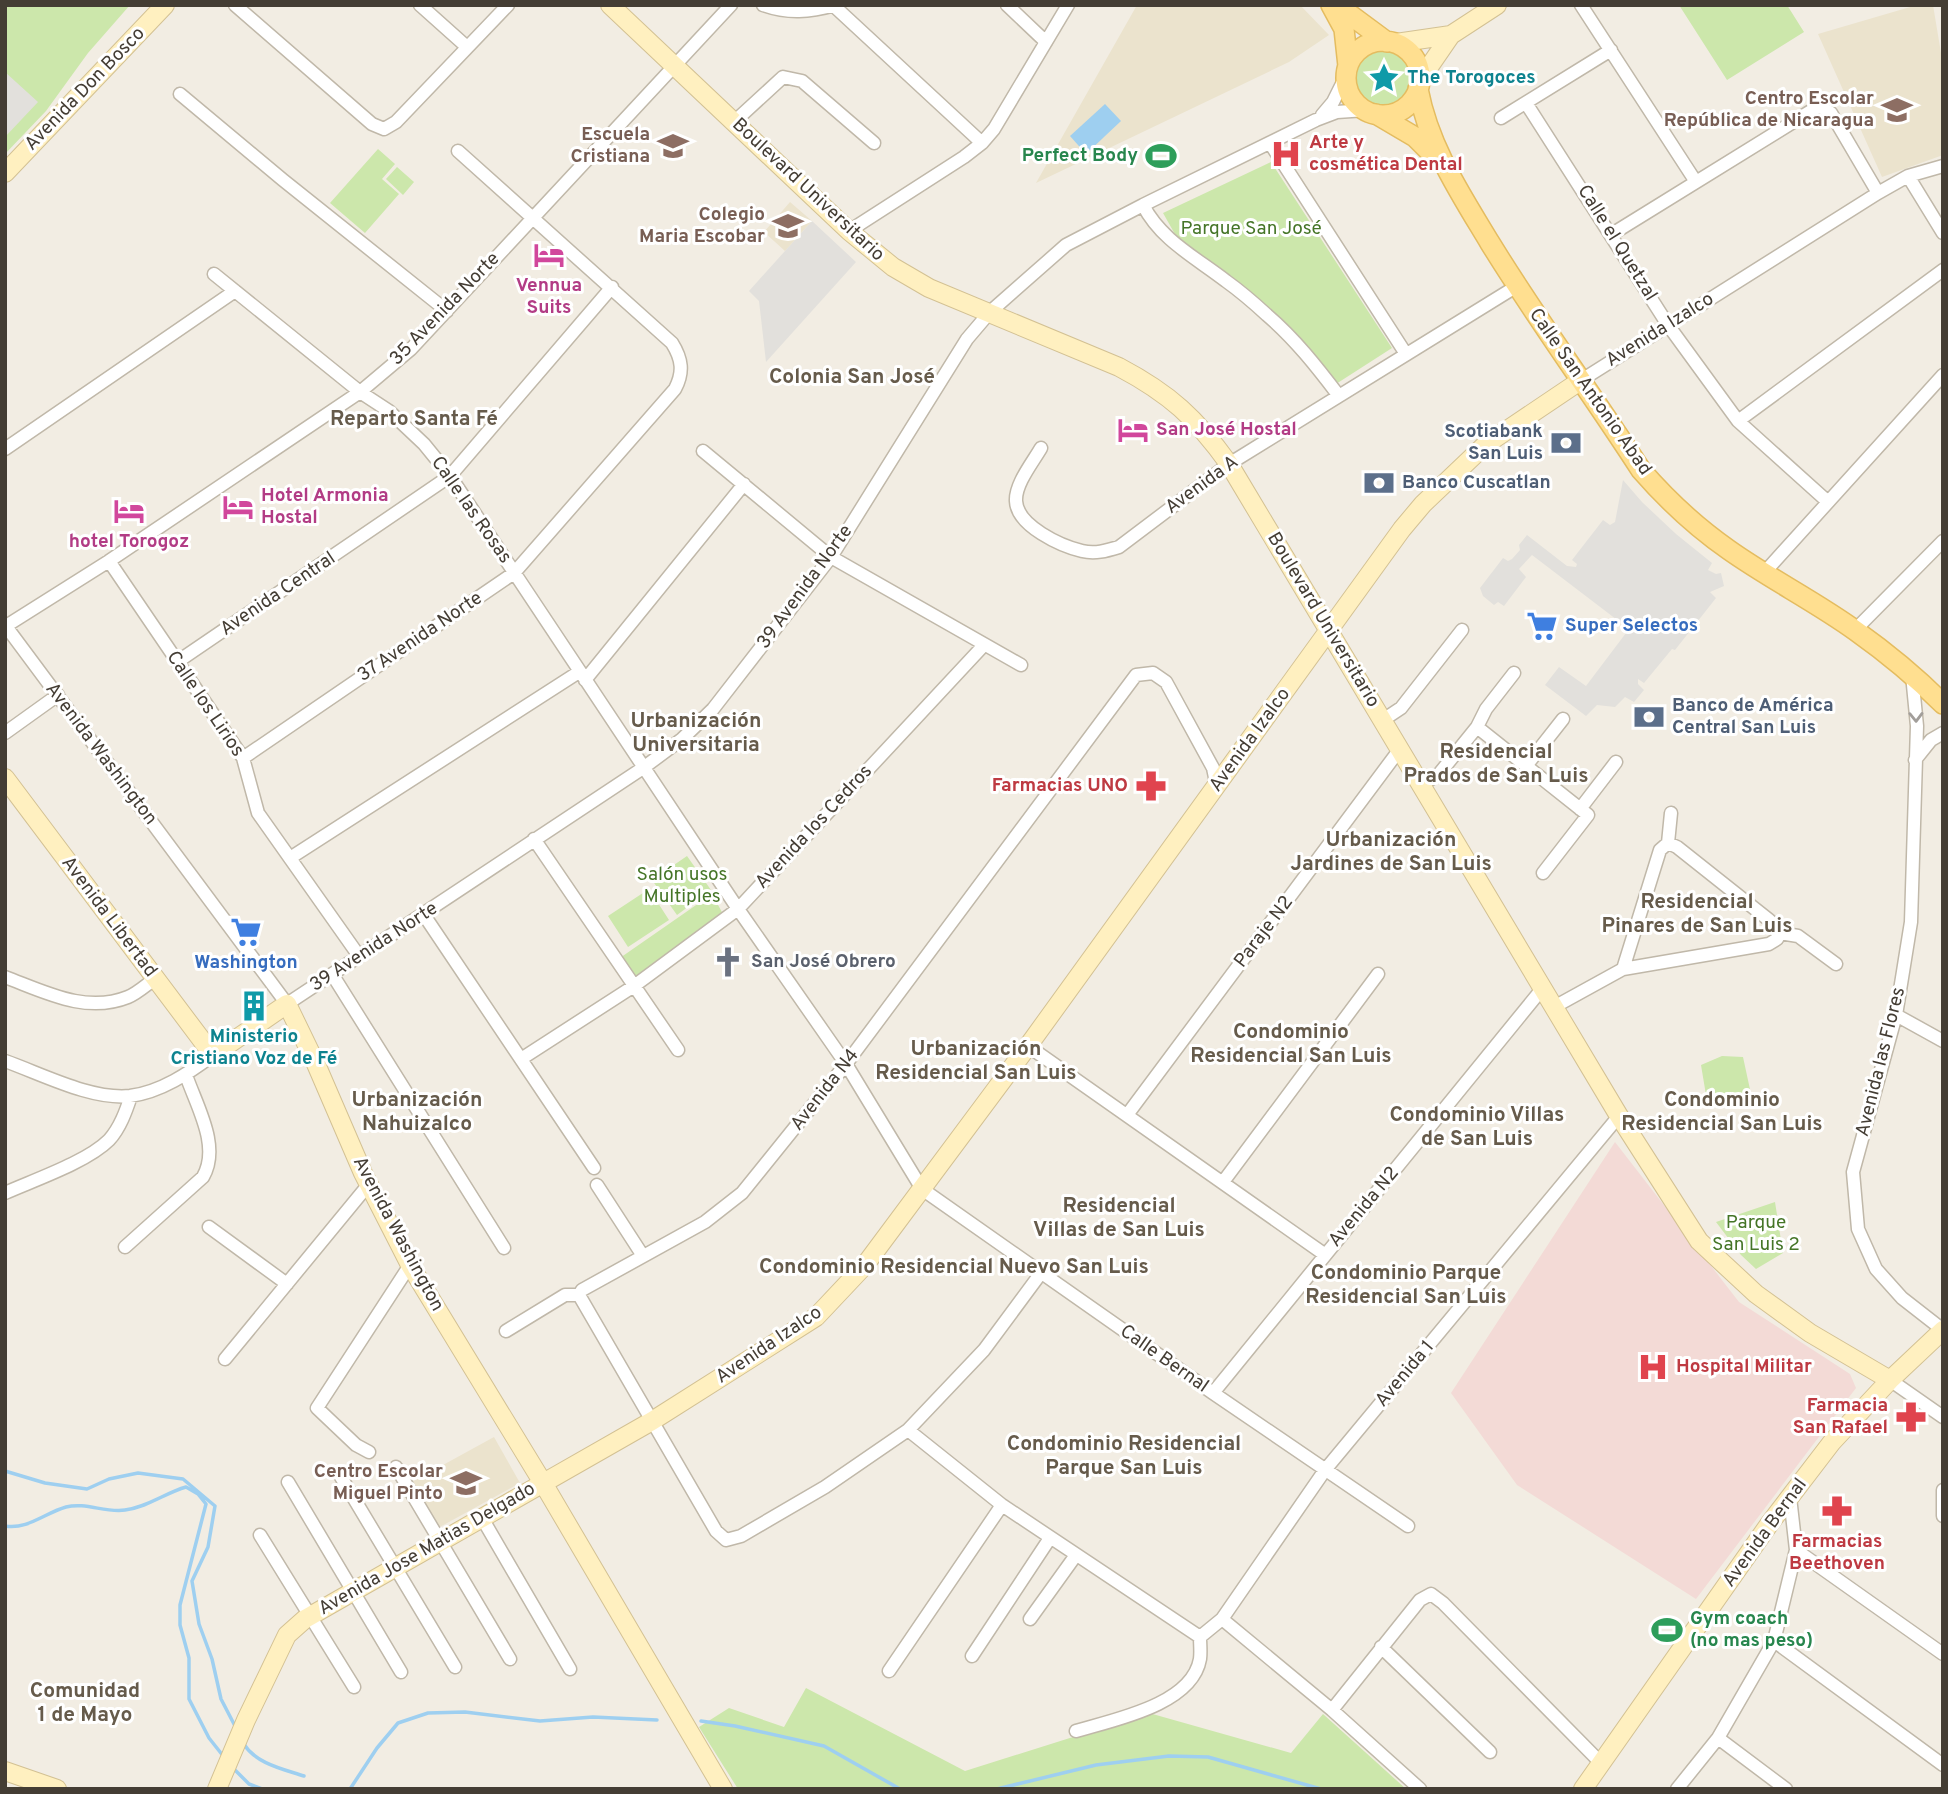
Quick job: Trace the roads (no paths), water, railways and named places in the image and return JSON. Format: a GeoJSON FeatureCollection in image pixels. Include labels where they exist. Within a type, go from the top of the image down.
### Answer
{"type":"FeatureCollection","features":[{"type":"Feature","properties":{"kind":"main road"},"geometry":{"type":"LineString","coordinates":[[1331,5],[1344,29],[1350,94],[1357,103],[1371,112],[1392,113],[1403,109],[1412,100],[1419,85],[1415,59],[1406,50],[1337,5]]}},
{"type":"Feature","properties":{"kind":"main road"},"geometry":{"type":"LineString","coordinates":[[1348,70],[1354,56],[1364,46],[1378,41],[1391,42]]}},
{"type":"Feature","properties":{"kind":"main road","name":"Calle San Antonio Abad"},"geometry":{"type":"LineString","coordinates":[[1419,85],[1423,118],[1445,169],[1517,286],[1642,471],[1661,493],[1697,526],[1855,631],[1912,675],[1943,704]]}},
{"type":"Feature","properties":{"kind":"main road","name":"Calle San Antonio Abad"},"geometry":{"type":"LineString","coordinates":[[1371,112],[1415,137],[1445,169]]}},
{"type":"Feature","properties":{"kind":"street","name":"Avenida Don Bosco"},"geometry":{"type":"LineString","coordinates":[[5,173],[165,5]]}},
{"type":"Feature","properties":{"kind":"street"},"geometry":{"type":"LineString","coordinates":[[234,5],[372,124],[384,129],[396,122],[508,5]]}},
{"type":"Feature","properties":{"kind":"street"},"geometry":{"type":"LineString","coordinates":[[420,5],[467,47]]}},
{"type":"Feature","properties":{"kind":"street","name":"Boulevard Universitario"},"geometry":{"type":"LineString","coordinates":[[610,5],[849,231],[893,267],[915,281],[1089,354],[1146,381],[1189,414],[1229,464],[1542,989],[1699,1241],[1756,1294],[1810,1333],[1890,1380]]}},
{"type":"Feature","properties":{"kind":"street","name":"35 Avenida Norte"},"geometry":{"type":"LineString","coordinates":[[6,625],[109,561],[359,392],[411,349],[731,5]]}},
{"type":"Feature","properties":{"kind":"street"},"geometry":{"type":"LineString","coordinates":[[763,5],[777,10],[808,12],[835,5],[982,143]]}},
{"type":"Feature","properties":{"kind":"street"},"geometry":{"type":"LineString","coordinates":[[1007,5],[1046,42]]}},
{"type":"Feature","properties":{"kind":"street"},"geometry":{"type":"LineString","coordinates":[[849,231],[982,143],[994,129],[1068,5]]}},
{"type":"Feature","properties":{"kind":"street"},"geometry":{"type":"LineString","coordinates":[[1419,85],[1451,35],[1497,5]]}},
{"type":"Feature","properties":{"kind":"street"},"geometry":{"type":"LineString","coordinates":[[1581,5],[1696,182]]}},
{"type":"Feature","properties":{"kind":"street"},"geometry":{"type":"LineString","coordinates":[[1391,42],[1451,35]]}},
{"type":"Feature","properties":{"kind":"street"},"geometry":{"type":"LineString","coordinates":[[1501,118],[1611,50]]}},
{"type":"Feature","properties":{"kind":"street","name":"39 Avenida Norte"},"geometry":{"type":"LineString","coordinates":[[1316,120],[1334,102],[1348,70]]}},
{"type":"Feature","properties":{"kind":"street"},"geometry":{"type":"LineString","coordinates":[[734,122],[783,77],[792,77],[802,81],[874,143]]}},
{"type":"Feature","properties":{"kind":"street"},"geometry":{"type":"LineString","coordinates":[[180,94],[447,311]]}},
{"type":"Feature","properties":{"kind":"street","name":"Calle el Quetzal"},"geometry":{"type":"LineString","coordinates":[[1526,103],[1668,325],[1738,421],[1827,501]]}},
{"type":"Feature","properties":{"kind":"street"},"geometry":{"type":"LineString","coordinates":[[1612,234],[1819,106],[1832,113],[1878,193]]}},
{"type":"Feature","properties":{"kind":"street","name":"39 Avenida Norte"},"geometry":{"type":"LineString","coordinates":[[287,1004],[643,768],[682,739],[713,709],[831,557],[967,339],[990,312],[1066,245],[1316,120],[1337,112],[1371,112]]}},
{"type":"Feature","properties":{"kind":"street"},"geometry":{"type":"LineString","coordinates":[[1270,143],[1406,354]]}},
{"type":"Feature","properties":{"kind":"street"},"geometry":{"type":"LineString","coordinates":[[458,151],[612,287]]}},
{"type":"Feature","properties":{"kind":"street","name":"Avenida Izalco"},"geometry":{"type":"LineString","coordinates":[[652,1421],[816,1317],[865,1265],[1423,504],[1485,445],[1580,381],[1878,193],[1908,176],[1943,166]]}},
{"type":"Feature","properties":{"kind":"street"},"geometry":{"type":"LineString","coordinates":[[1908,176],[1943,233]]}},
{"type":"Feature","properties":{"kind":"street"},"geometry":{"type":"LineString","coordinates":[[1143,205],[1149,216],[1170,239],[1193,259],[1224,279],[1306,353],[1339,396]]}},
{"type":"Feature","properties":{"kind":"street"},"geometry":{"type":"LineString","coordinates":[[1738,421],[1943,270]]}},
{"type":"Feature","properties":{"kind":"street","name":"Calle las Rosas"},"geometry":{"type":"LineString","coordinates":[[214,274],[359,392],[389,411],[413,433],[450,476],[643,768],[846,1064],[922,1189]]}},
{"type":"Feature","properties":{"kind":"street","name":"Avenida A"},"geometry":{"type":"LineString","coordinates":[[1041,448],[1020,486],[1016,500],[1019,513],[1039,533],[1082,551],[1103,553],[1119,547],[1229,464],[1517,286]]}},
{"type":"Feature","properties":{"kind":"street","name":"37 Avenida Norte"},"geometry":{"type":"LineString","coordinates":[[243,758],[514,573],[675,389],[681,378],[679,354],[672,343],[612,287]]}},
{"type":"Feature","properties":{"kind":"street","name":"Avenida Central"},"geometry":{"type":"LineString","coordinates":[[177,662],[450,476],[612,287]]}},
{"type":"Feature","properties":{"kind":"street"},"geometry":{"type":"LineString","coordinates":[[5,449],[235,291]]}},
{"type":"Feature","properties":{"kind":"street"},"geometry":{"type":"LineString","coordinates":[[1764,573],[1943,375]]}},
{"type":"Feature","properties":{"kind":"street"},"geometry":{"type":"LineString","coordinates":[[703,452],[831,557],[1021,665]]}},
{"type":"Feature","properties":{"kind":"street"},"geometry":{"type":"LineString","coordinates":[[289,858],[582,676],[744,484]]}},
{"type":"Feature","properties":{"kind":"street"},"geometry":{"type":"LineString","coordinates":[[1855,631],[1943,541]]}},
{"type":"Feature","properties":{"kind":"street","name":"Calle los Lirios"},"geometry":{"type":"LineString","coordinates":[[109,561],[243,758],[258,813],[359,956]]}},
{"type":"Feature","properties":{"kind":"street","name":"Avenida Washington"},"geometry":{"type":"LineString","coordinates":[[6,625],[287,1004],[369,1184],[410,1265],[723,1789]]}},
{"type":"Feature","properties":{"kind":"street"},"geometry":{"type":"LineString","coordinates":[[1383,720],[1401,708],[1462,630]]}},
{"type":"Feature","properties":{"kind":"street","name":"Avenida los Cedros"},"geometry":{"type":"LineString","coordinates":[[521,1059],[634,986],[738,909],[984,645]]}},
{"type":"Feature","properties":{"kind":"street","name":"Avenida N4"},"geometry":{"type":"LineString","coordinates":[[506,1331],[565,1295],[579,1295],[582,1290],[714,1216],[742,1193],[846,1064],[1136,675],[1153,673],[1167,682],[1213,768],[1217,787]]}},
{"type":"Feature","properties":{"kind":"street"},"geometry":{"type":"LineString","coordinates":[[1421,785],[1440,774],[1514,673]]}},
{"type":"Feature","properties":{"kind":"street","name":"Avenida las Flores"},"geometry":{"type":"LineString","coordinates":[[1912,675],[1916,704],[1911,922],[1896,1015],[1853,1172],[1858,1229],[1876,1269],[1902,1298],[1943,1330]]}},
{"type":"Feature","properties":{"kind":"street"},"geometry":{"type":"LineString","coordinates":[[5,733],[58,695]]}},
{"type":"Feature","properties":{"kind":"street"},"geometry":{"type":"LineString","coordinates":[[1526,766],[1563,719]]}},
{"type":"Feature","properties":{"kind":"street"},"geometry":{"type":"LineString","coordinates":[[1477,727],[1584,812]]}},
{"type":"Feature","properties":{"kind":"street"},"geometry":{"type":"LineString","coordinates":[[1915,760],[1931,740],[1943,733]]}},
{"type":"Feature","properties":{"kind":"street","name":"Paraje N2"},"geometry":{"type":"LineString","coordinates":[[1128,1115],[1400,749]]}},
{"type":"Feature","properties":{"kind":"street"},"geometry":{"type":"LineString","coordinates":[[1543,873],[1616,762]]}},
{"type":"Feature","properties":{"kind":"street","name":"Avenida Libertad"},"geometry":{"type":"LineString","coordinates":[[5,778],[213,1055]]}},
{"type":"Feature","properties":{"kind":"street"},"geometry":{"type":"LineString","coordinates":[[1623,969],[1660,850],[1668,843],[1671,813]]}},
{"type":"Feature","properties":{"kind":"street"},"geometry":{"type":"LineString","coordinates":[[534,839],[678,1050]]}},
{"type":"Feature","properties":{"kind":"street"},"geometry":{"type":"LineString","coordinates":[[1668,843],[1677,847],[1769,920],[1780,933]]}},
{"type":"Feature","properties":{"kind":"street"},"geometry":{"type":"LineString","coordinates":[[424,915],[593,1168]]}},
{"type":"Feature","properties":{"kind":"street"},"geometry":{"type":"LineString","coordinates":[[1780,933],[1798,936],[1836,964]]}},
{"type":"Feature","properties":{"kind":"street"},"geometry":{"type":"LineString","coordinates":[[1554,1007],[1623,969],[1769,944],[1777,939],[1780,933]]}},
{"type":"Feature","properties":{"kind":"street"},"geometry":{"type":"LineString","coordinates":[[332,974],[504,1248]]}},
{"type":"Feature","properties":{"kind":"street"},"geometry":{"type":"LineString","coordinates":[[1223,1182],[1378,974]]}},
{"type":"Feature","properties":{"kind":"street"},"geometry":{"type":"LineString","coordinates":[[5,977],[71,1003],[116,1001],[131,996],[156,978]]}},
{"type":"Feature","properties":{"kind":"street","name":"Avenida N2"},"geometry":{"type":"LineString","coordinates":[[1213,1393],[1542,989]]}},
{"type":"Feature","properties":{"kind":"street"},"geometry":{"type":"LineString","coordinates":[[5,1061],[93,1093],[131,1096],[186,1075],[287,1004]]}},
{"type":"Feature","properties":{"kind":"street"},"geometry":{"type":"LineString","coordinates":[[1896,1015],[1943,1041]]}},
{"type":"Feature","properties":{"kind":"street"},"geometry":{"type":"LineString","coordinates":[[1028,1046],[1324,1254]]}},
{"type":"Feature","properties":{"kind":"street"},"geometry":{"type":"LineString","coordinates":[[125,1247],[206,1171],[209,1140],[186,1075]]}},
{"type":"Feature","properties":{"kind":"street"},"geometry":{"type":"LineString","coordinates":[[5,1193],[89,1155],[110,1139],[124,1117],[131,1096]]}},
{"type":"Feature","properties":{"kind":"street","name":"Avenida 1"},"geometry":{"type":"LineString","coordinates":[[1200,1636],[1222,1619],[1325,1470],[1619,1116]]}},
{"type":"Feature","properties":{"kind":"street"},"geometry":{"type":"LineString","coordinates":[[225,1359],[369,1184]]}},
{"type":"Feature","properties":{"kind":"street"},"geometry":{"type":"LineString","coordinates":[[597,1185],[643,1256]]}},
{"type":"Feature","properties":{"kind":"street","name":"Calle Bernal"},"geometry":{"type":"LineString","coordinates":[[922,1189],[1408,1526]]}},
{"type":"Feature","properties":{"kind":"street"},"geometry":{"type":"LineString","coordinates":[[209,1227],[287,1284]]}},
{"type":"Feature","properties":{"kind":"street"},"geometry":{"type":"LineString","coordinates":[[369,1452],[356,1445],[317,1408],[410,1265]]}},
{"type":"Feature","properties":{"kind":"street"},"geometry":{"type":"LineString","coordinates":[[579,1295],[716,1531],[726,1540],[741,1536],[825,1487],[908,1430],[985,1350],[1041,1273]]}},
{"type":"Feature","properties":{"kind":"street","name":"Avenida Bernal"},"geometry":{"type":"LineString","coordinates":[[1584,1789],[1790,1497],[1832,1442],[1890,1380],[1943,1330]]}},
{"type":"Feature","properties":{"kind":"street"},"geometry":{"type":"LineString","coordinates":[[1890,1380],[1943,1417]]}},
{"type":"Feature","properties":{"kind":"street","name":"Avenida Jose Matias Delgado"},"geometry":{"type":"LineString","coordinates":[[218,1787],[246,1720],[287,1635],[309,1617],[652,1421]]}},
{"type":"Feature","properties":{"kind":"street"},"geometry":{"type":"LineString","coordinates":[[908,1430],[1002,1505],[1200,1636],[1200,1661],[1192,1676],[1176,1693],[1155,1707],[1076,1731]]}},
{"type":"Feature","properties":{"kind":"street"},"geometry":{"type":"LineString","coordinates":[[396,1467],[510,1659]]}},
{"type":"Feature","properties":{"kind":"street"},"geometry":{"type":"LineString","coordinates":[[338,1472],[397,1566],[455,1667]]}},
{"type":"Feature","properties":{"kind":"street"},"geometry":{"type":"LineString","coordinates":[[288,1482],[401,1672]]}},
{"type":"Feature","properties":{"kind":"street"},"geometry":{"type":"LineString","coordinates":[[1943,1490],[1943,1516]]}},
{"type":"Feature","properties":{"kind":"street"},"geometry":{"type":"LineString","coordinates":[[1677,1789],[1718,1738],[1774,1641],[1797,1549],[1790,1497]]}},
{"type":"Feature","properties":{"kind":"street"},"geometry":{"type":"LineString","coordinates":[[890,1671],[1002,1505]]}},
{"type":"Feature","properties":{"kind":"street"},"geometry":{"type":"LineString","coordinates":[[482,1518],[570,1669]]}},
{"type":"Feature","properties":{"kind":"street"},"geometry":{"type":"LineString","coordinates":[[260,1535],[354,1687]]}},
{"type":"Feature","properties":{"kind":"street"},"geometry":{"type":"LineString","coordinates":[[972,1656],[1050,1538]]}},
{"type":"Feature","properties":{"kind":"street"},"geometry":{"type":"LineString","coordinates":[[1797,1549],[1943,1654]]}},
{"type":"Feature","properties":{"kind":"street"},"geometry":{"type":"LineString","coordinates":[[1030,1619],[1076,1555]]}},
{"type":"Feature","properties":{"kind":"street"},"geometry":{"type":"LineString","coordinates":[[1332,1710],[1420,1600],[1431,1594],[1443,1602],[1601,1763]]}},
{"type":"Feature","properties":{"kind":"street"},"geometry":{"type":"LineString","coordinates":[[1222,1619],[1332,1710],[1420,1789]]}},
{"type":"Feature","properties":{"kind":"street"},"geometry":{"type":"LineString","coordinates":[[1774,1641],[1943,1765]]}},
{"type":"Feature","properties":{"kind":"street"},"geometry":{"type":"LineString","coordinates":[[1381,1647],[1490,1752]]}},
{"type":"Feature","properties":{"kind":"street"},"geometry":{"type":"LineString","coordinates":[[1718,1738],[1786,1789]]}},
{"type":"Feature","properties":{"kind":"street"},"geometry":{"type":"LineString","coordinates":[[5,1771],[57,1789]]}},
{"type":"Feature","properties":{"kind":"water"},"geometry":{"type":"Polygon","coordinates":[[[1105,104],[1121,121],[1086,154],[1070,136],[1105,104]]]}},
{"type":"Feature","properties":{"kind":"waterway"},"geometry":{"type":"LineString","coordinates":[[5,1471],[45,1483],[87,1489],[109,1479],[138,1473],[183,1479],[215,1506],[208,1547],[192,1581],[199,1624],[212,1659],[221,1699],[235,1726]]}},
{"type":"Feature","properties":{"kind":"waterway"},"geometry":{"type":"LineString","coordinates":[[5,1526],[21,1526],[73,1506],[118,1511],[133,1508],[186,1487],[198,1494],[206,1504],[180,1605],[180,1625],[189,1658],[189,1699],[209,1738],[224,1757]]}},
{"type":"Feature","properties":{"kind":"waterway"},"geometry":{"type":"LineString","coordinates":[[350,1789],[377,1748],[398,1723],[428,1713],[465,1712],[540,1721],[593,1717],[657,1720]]}},
{"type":"Feature","properties":{"kind":"waterway"},"geometry":{"type":"LineString","coordinates":[[701,1721],[824,1746],[900,1789]]}},
{"type":"Feature","properties":{"kind":"waterway"},"geometry":{"type":"LineString","coordinates":[[243,1743],[262,1761],[304,1776]]}},
{"type":"Feature","properties":{"kind":"waterway"},"geometry":{"type":"LineString","coordinates":[[997,1789],[1096,1765],[1169,1756],[1208,1757],[1321,1789]]}},
{"type":"Feature","properties":{"kind":"waterway"},"geometry":{"type":"LineString","coordinates":[[233,1768],[249,1784],[262,1789]]}},
{"type":"Feature","properties":{"kind":"place","name":"The Torogoces"},"geometry":{"type":"Point","coordinates":[1384,78]}},
{"type":"Feature","properties":{"kind":"place","name":"Centro Escolar República de Nicaragua"},"geometry":{"type":"Point","coordinates":[1897,110]}},
{"type":"Feature","properties":{"kind":"place","name":"Escuela Cristiana"},"geometry":{"type":"Point","coordinates":[673,146]}},
{"type":"Feature","properties":{"kind":"place","name":"Arte y cosmética Dental"},"geometry":{"type":"Point","coordinates":[1286,154]}},
{"type":"Feature","properties":{"kind":"place","name":"Perfect Body"},"geometry":{"type":"Point","coordinates":[1161,156]}},
{"type":"Feature","properties":{"kind":"place","name":"Colegio Maria Escobar"},"geometry":{"type":"Point","coordinates":[788,226]}},
{"type":"Feature","properties":{"kind":"place","name":"Vennua Suits"},"geometry":{"type":"Point","coordinates":[549,255]}},
{"type":"Feature","properties":{"kind":"place","name":"San José Hostal"},"geometry":{"type":"Point","coordinates":[1133,430]}},
{"type":"Feature","properties":{"kind":"place","name":"Scotiabank San Luis"},"geometry":{"type":"Point","coordinates":[1566,443]}},
{"type":"Feature","properties":{"kind":"place","name":"Banco Cuscatlan"},"geometry":{"type":"Point","coordinates":[1379,483]}},
{"type":"Feature","properties":{"kind":"place","name":"Hotel Armonia Hostal"},"geometry":{"type":"Point","coordinates":[238,507]}},
{"type":"Feature","properties":{"kind":"place","name":"hotel Torogoz"},"geometry":{"type":"Point","coordinates":[129,511]}},
{"type":"Feature","properties":{"kind":"place","name":"Super Selectos"},"geometry":{"type":"Point","coordinates":[1542,626]}},
{"type":"Feature","properties":{"kind":"place","name":"Banco de América Central San Luis"},"geometry":{"type":"Point","coordinates":[1649,717]}},
{"type":"Feature","properties":{"kind":"place","name":"Farmacias UNO"},"geometry":{"type":"Point","coordinates":[1151,786]}},
{"type":"Feature","properties":{"kind":"place","name":"Washington"},"geometry":{"type":"Point","coordinates":[246,932]}},
{"type":"Feature","properties":{"kind":"place","name":"San José Obrero"},"geometry":{"type":"Point","coordinates":[728,962]}},
{"type":"Feature","properties":{"kind":"place","name":"Ministerio Cristiano Voz de Fé"},"geometry":{"type":"Point","coordinates":[254,1006]}},
{"type":"Feature","properties":{"kind":"place","name":"Hospital Militar"},"geometry":{"type":"Point","coordinates":[1653,1367]}},
{"type":"Feature","properties":{"kind":"place","name":"Farmacia San Rafael"},"geometry":{"type":"Point","coordinates":[1911,1417]}},
{"type":"Feature","properties":{"kind":"place","name":"Centro Escolar Miguel Pinto"},"geometry":{"type":"Point","coordinates":[466,1483]}},
{"type":"Feature","properties":{"kind":"place","name":"Farmacias Beethoven"},"geometry":{"type":"Point","coordinates":[1837,1511]}},
{"type":"Feature","properties":{"kind":"place","name":"Gym coach (no mas peso)"},"geometry":{"type":"Point","coordinates":[1667,1630]}},
{"type":"Feature","properties":{"kind":"district","name":"Colonia San José"},"geometry":{"type":"Point","coordinates":[852,377]}},
{"type":"Feature","properties":{"kind":"district","name":"Reparto Santa Fé"},"geometry":{"type":"Point","coordinates":[414,419]}},
{"type":"Feature","properties":{"kind":"district","name":"Urbanización Universitaria"},"geometry":{"type":"Point","coordinates":[696,733]}},
{"type":"Feature","properties":{"kind":"district","name":"Residencial Prados de San Luis"},"geometry":{"type":"Point","coordinates":[1496,764]}},
{"type":"Feature","properties":{"kind":"district","name":"Urbanización Jardines de San Luis"},"geometry":{"type":"Point","coordinates":[1391,852]}},
{"type":"Feature","properties":{"kind":"district","name":"Residencial Pinares de San Luis"},"geometry":{"type":"Point","coordinates":[1697,914]}},
{"type":"Feature","properties":{"kind":"district","name":"Condominio Residencial San Luis"},"geometry":{"type":"Point","coordinates":[1291,1044]}},
{"type":"Feature","properties":{"kind":"district","name":"Urbanización Residencial San Luis"},"geometry":{"type":"Point","coordinates":[976,1061]}},
{"type":"Feature","properties":{"kind":"district","name":"Urbanización Nahuizalco"},"geometry":{"type":"Point","coordinates":[417,1112]}},
{"type":"Feature","properties":{"kind":"district","name":"Condominio Residencial San Luis"},"geometry":{"type":"Point","coordinates":[1722,1112]}},
{"type":"Feature","properties":{"kind":"district","name":"Condominio Villas de San Luis"},"geometry":{"type":"Point","coordinates":[1477,1127]}},
{"type":"Feature","properties":{"kind":"district","name":"Residencial Villas de San Luis"},"geometry":{"type":"Point","coordinates":[1119,1218]}},
{"type":"Feature","properties":{"kind":"district","name":"Condominio Residencial Nuevo San Luis"},"geometry":{"type":"Point","coordinates":[954,1267]}},
{"type":"Feature","properties":{"kind":"district","name":"Condominio Parque Residencial San Luis"},"geometry":{"type":"Point","coordinates":[1406,1285]}},
{"type":"Feature","properties":{"kind":"district","name":"Condominio Residencial Parque San Luis"},"geometry":{"type":"Point","coordinates":[1124,1456]}},
{"type":"Feature","properties":{"kind":"district","name":"Comunidad 1 de Mayo"},"geometry":{"type":"Point","coordinates":[85,1703]}},
{"type":"Feature","properties":{"kind":"park label","name":"Parque San José"},"geometry":{"type":"Point","coordinates":[1251,229]}},
{"type":"Feature","properties":{"kind":"park label","name":"Salón usos Multiples"},"geometry":{"type":"Point","coordinates":[682,886]}},
{"type":"Feature","properties":{"kind":"park label","name":"Parque San Luis 2"},"geometry":{"type":"Point","coordinates":[1756,1234]}}]}
